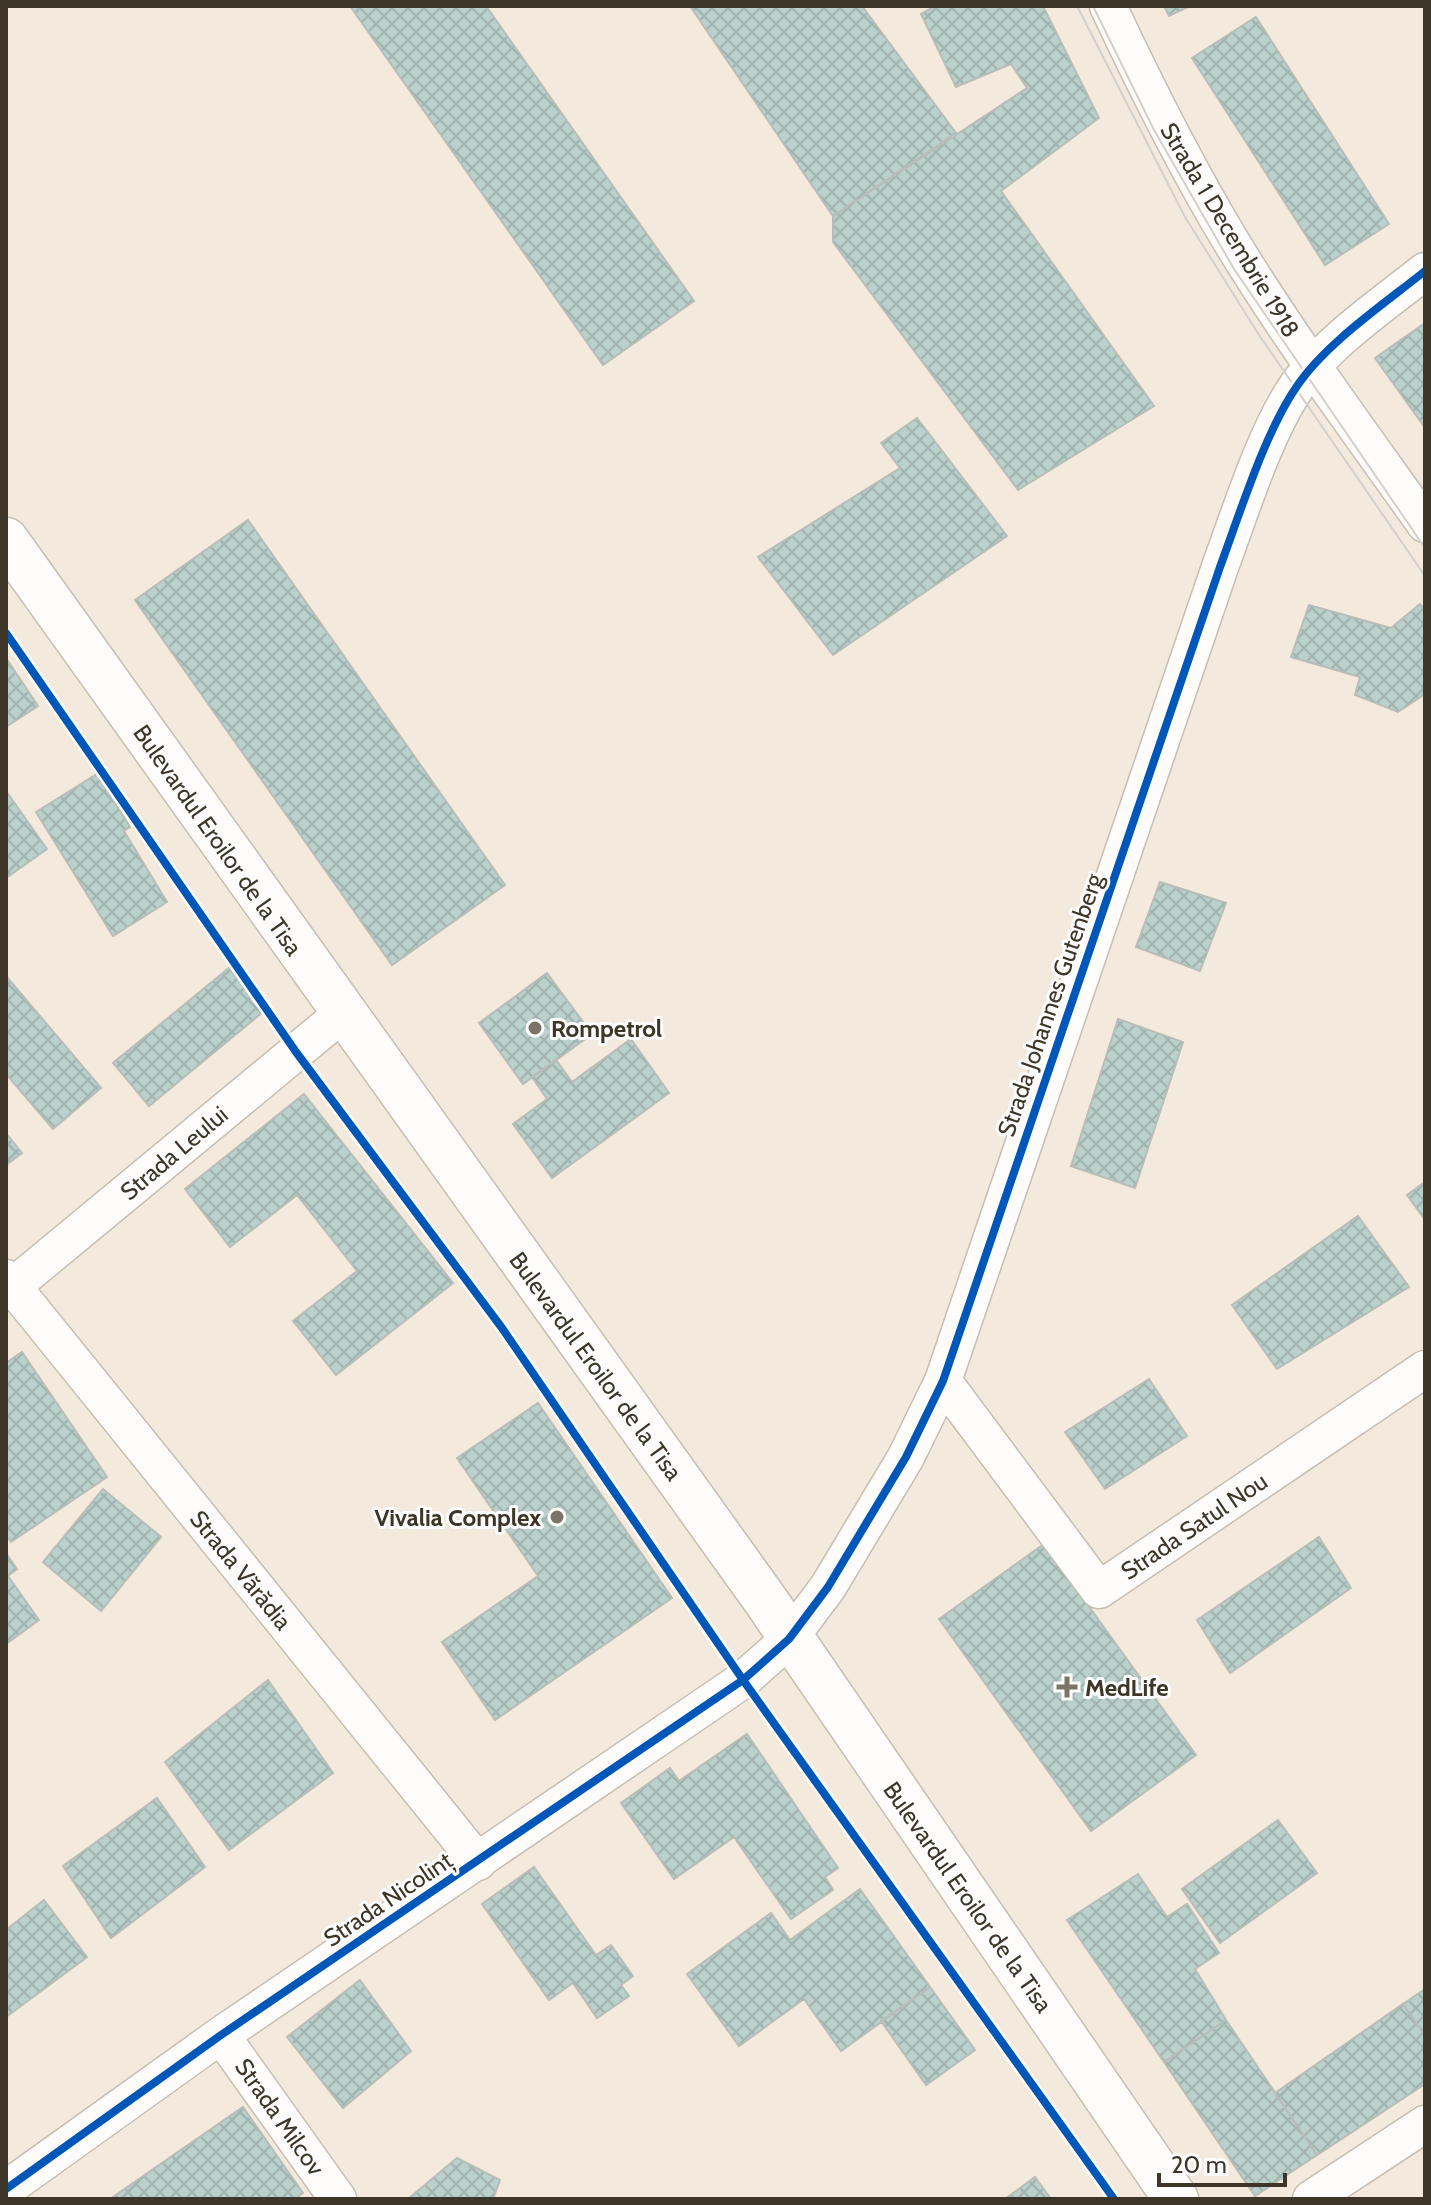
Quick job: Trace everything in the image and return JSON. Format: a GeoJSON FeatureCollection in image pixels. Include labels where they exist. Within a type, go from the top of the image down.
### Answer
{"type":"FeatureCollection","features":[{"type":"Feature","properties":{"kind":"street","name":"Strada 1 Decembrie 1918"},"geometry":{"type":"LineString","coordinates":[[1108,6],[1187,166],[1312,366],[1425,524]]}},
{"type":"Feature","properties":{"kind":"street","name":"Strada Johannes Gutenberg"},"geometry":{"type":"LineString","coordinates":[[789,1639],[828,1587],[881,1502],[943,1381],[1220,567],[1259,463],[1295,388],[1312,366],[1425,271]]}},
{"type":"Feature","properties":{"kind":"street","name":"Bulevardul Eroilor de la Tisa"},"geometry":{"type":"LineString","coordinates":[[6,540],[342,1014],[766,1601],[789,1639],[1176,2199]]}},
{"type":"Feature","properties":{"kind":"street","name":"Strada Leului"},"geometry":{"type":"LineString","coordinates":[[9,1285],[342,1014]]}},
{"type":"Feature","properties":{"kind":"street","name":"Strada Vărădia"},"geometry":{"type":"LineString","coordinates":[[9,1285],[478,1862]]}},
{"type":"Feature","properties":{"kind":"street","name":"Strada Satul Nou"},"geometry":{"type":"LineString","coordinates":[[943,1381],[1099,1590],[1425,1369]]}},
{"type":"Feature","properties":{"kind":"street","name":"Strada Nicolinț"},"geometry":{"type":"LineString","coordinates":[[6,2189],[221,2035],[743,1680],[789,1639]]}},
{"type":"Feature","properties":{"kind":"street","name":"Strada Milcov"},"geometry":{"type":"LineString","coordinates":[[221,2035],[338,2199]]}},
{"type":"Feature","properties":{"kind":"street"},"geometry":{"type":"LineString","coordinates":[[1311,2199],[1425,2124]]}},
{"type":"Feature","properties":{"kind":"building"},"geometry":{"type":"Polygon","coordinates":[[[350,6],[486,6],[694,301],[603,365],[350,6]]]}},
{"type":"Feature","properties":{"kind":"building"},"geometry":{"type":"Polygon","coordinates":[[[690,6],[862,6],[956,133],[833,216],[690,6]]]}},
{"type":"Feature","properties":{"kind":"building"},"geometry":{"type":"Polygon","coordinates":[[[935,6],[1043,6],[1099,118],[1001,191],[1154,406],[1018,490],[833,242],[833,216],[1027,88],[1011,64],[956,87],[921,14],[935,6]]]}},
{"type":"Feature","properties":{"kind":"building"},"geometry":{"type":"Polygon","coordinates":[[[1164,6],[1190,6],[1169,16],[1164,6]]]}},
{"type":"Feature","properties":{"kind":"building"},"geometry":{"type":"Polygon","coordinates":[[[1256,17],[1389,224],[1325,265],[1192,58],[1256,17]]]}},
{"type":"Feature","properties":{"kind":"building"},"geometry":{"type":"Polygon","coordinates":[[[1425,323],[1425,424],[1423,425],[1375,358],[1425,323]]]}},
{"type":"Feature","properties":{"kind":"building"},"geometry":{"type":"Polygon","coordinates":[[[917,418],[1007,536],[833,655],[758,557],[900,468],[881,443],[917,418]]]}},
{"type":"Feature","properties":{"kind":"building"},"geometry":{"type":"Polygon","coordinates":[[[248,520],[505,885],[392,965],[135,600],[248,520]]]}},
{"type":"Feature","properties":{"kind":"building"},"geometry":{"type":"Polygon","coordinates":[[[1420,604],[1425,610],[1425,694],[1398,712],[1355,695],[1360,677],[1291,657],[1309,605],[1391,628],[1420,604]]]}},
{"type":"Feature","properties":{"kind":"building"},"geometry":{"type":"Polygon","coordinates":[[[6,658],[38,706],[6,727],[6,658]]]}},
{"type":"Feature","properties":{"kind":"building"},"geometry":{"type":"Polygon","coordinates":[[[97,774],[130,827],[124,831],[167,902],[113,936],[36,812],[97,774]]]}},
{"type":"Feature","properties":{"kind":"building"},"geometry":{"type":"Polygon","coordinates":[[[6,791],[47,849],[6,878],[6,791]]]}},
{"type":"Feature","properties":{"kind":"building"},"geometry":{"type":"Polygon","coordinates":[[[1160,882],[1226,903],[1200,971],[1136,947],[1160,882]]]}},
{"type":"Feature","properties":{"kind":"building"},"geometry":{"type":"Polygon","coordinates":[[[229,968],[264,1011],[149,1106],[113,1063],[229,968]]]}},
{"type":"Feature","properties":{"kind":"building","name":"Rompetrol"},"geometry":{"type":"Polygon","coordinates":[[[547,973],[592,1034],[523,1084],[479,1023],[547,973]]]}},
{"type":"Feature","properties":{"kind":"building"},"geometry":{"type":"Polygon","coordinates":[[[6,976],[101,1088],[53,1129],[6,1074],[6,976]]]}},
{"type":"Feature","properties":{"kind":"building"},"geometry":{"type":"Polygon","coordinates":[[[1118,1019],[1183,1042],[1135,1188],[1071,1166],[1118,1019]]]}},
{"type":"Feature","properties":{"kind":"building"},"geometry":{"type":"Polygon","coordinates":[[[631,1039],[669,1093],[552,1178],[513,1124],[547,1099],[532,1077],[556,1060],[572,1082],[631,1039]]]}},
{"type":"Feature","properties":{"kind":"building"},"geometry":{"type":"Polygon","coordinates":[[[304,1094],[453,1283],[336,1375],[293,1321],[357,1271],[297,1195],[230,1247],[185,1189],[304,1094]]]}},
{"type":"Feature","properties":{"kind":"building"},"geometry":{"type":"Polygon","coordinates":[[[6,1133],[22,1153],[6,1165],[6,1133]]]}},
{"type":"Feature","properties":{"kind":"building"},"geometry":{"type":"Polygon","coordinates":[[[1425,1182],[1425,1220],[1407,1195],[1425,1182]]]}},
{"type":"Feature","properties":{"kind":"building"},"geometry":{"type":"Polygon","coordinates":[[[1358,1216],[1409,1287],[1277,1369],[1232,1305],[1358,1216]]]}},
{"type":"Feature","properties":{"kind":"building"},"geometry":{"type":"Polygon","coordinates":[[[22,1352],[107,1477],[11,1542],[6,1535],[6,1363],[22,1352]]]}},
{"type":"Feature","properties":{"kind":"building"},"geometry":{"type":"Polygon","coordinates":[[[1149,1379],[1187,1436],[1105,1489],[1065,1432],[1149,1379]]]}},
{"type":"Feature","properties":{"kind":"building","name":"Vivalia Complex"},"geometry":{"type":"Polygon","coordinates":[[[538,1403],[672,1598],[495,1720],[442,1642],[538,1576],[457,1458],[538,1403]]]}},
{"type":"Feature","properties":{"kind":"building"},"geometry":{"type":"Polygon","coordinates":[[[103,1489],[161,1537],[101,1611],[43,1562],[103,1489]]]}},
{"type":"Feature","properties":{"kind":"building"},"geometry":{"type":"Polygon","coordinates":[[[1319,1537],[1351,1588],[1230,1673],[1197,1620],[1319,1537]]]}},
{"type":"Feature","properties":{"kind":"building","name":"MedLife"},"geometry":{"type":"Polygon","coordinates":[[[1044,1544],[1196,1755],[1091,1831],[939,1619],[1044,1544]]]}},
{"type":"Feature","properties":{"kind":"building"},"geometry":{"type":"Polygon","coordinates":[[[6,1553],[17,1569],[8,1576],[39,1620],[6,1644],[6,1553]]]}},
{"type":"Feature","properties":{"kind":"building"},"geometry":{"type":"Polygon","coordinates":[[[268,1680],[333,1773],[229,1850],[165,1762],[268,1680]]]}},
{"type":"Feature","properties":{"kind":"building"},"geometry":{"type":"Polygon","coordinates":[[[747,1734],[838,1868],[825,1877],[833,1890],[791,1919],[734,1837],[674,1879],[621,1803],[670,1768],[679,1781],[747,1734]]]}},
{"type":"Feature","properties":{"kind":"building"},"geometry":{"type":"Polygon","coordinates":[[[157,1798],[205,1867],[111,1938],[63,1866],[157,1798]]]}},
{"type":"Feature","properties":{"kind":"building"},"geometry":{"type":"Polygon","coordinates":[[[1278,1820],[1317,1873],[1220,1943],[1182,1889],[1278,1820]]]}},
{"type":"Feature","properties":{"kind":"building"},"geometry":{"type":"Polygon","coordinates":[[[534,1867],[596,1955],[611,1945],[633,1976],[621,1985],[629,1996],[597,2018],[573,1983],[549,2000],[482,1904],[534,1867]]]}},
{"type":"Feature","properties":{"kind":"building"},"geometry":{"type":"Polygon","coordinates":[[[1138,1874],[1167,1917],[1187,1904],[1219,1953],[1195,1969],[1226,2020],[1164,2062],[1067,1920],[1138,1874]]]}},
{"type":"Feature","properties":{"kind":"building"},"geometry":{"type":"Polygon","coordinates":[[[860,1889],[930,1987],[841,2051],[804,1999],[739,2046],[687,1974],[771,1913],[790,1940],[860,1889]]]}},
{"type":"Feature","properties":{"kind":"building"},"geometry":{"type":"Polygon","coordinates":[[[44,1900],[87,1957],[6,2017],[6,1930],[44,1900]]]}},
{"type":"Feature","properties":{"kind":"building"},"geometry":{"type":"Polygon","coordinates":[[[360,1980],[411,2051],[343,2108],[287,2037],[360,1980]]]}},
{"type":"Feature","properties":{"kind":"building"},"geometry":{"type":"Polygon","coordinates":[[[930,1987],[975,2050],[926,2085],[881,2021],[930,1987]]]}},
{"type":"Feature","properties":{"kind":"building"},"geometry":{"type":"Polygon","coordinates":[[[1425,1989],[1425,2036],[1403,2004],[1425,1989]]]}},
{"type":"Feature","properties":{"kind":"building"},"geometry":{"type":"Polygon","coordinates":[[[1403,2004],[1425,2036],[1425,2084],[1317,2155],[1275,2093],[1403,2004]]]}},
{"type":"Feature","properties":{"kind":"building"},"geometry":{"type":"Polygon","coordinates":[[[1226,2020],[1317,2155],[1255,2196],[1164,2062],[1226,2020]]]}},
{"type":"Feature","properties":{"kind":"building"},"geometry":{"type":"Polygon","coordinates":[[[243,2107],[303,2193],[295,2199],[110,2199],[243,2107]]]}},
{"type":"Feature","properties":{"kind":"building"},"geometry":{"type":"Polygon","coordinates":[[[457,2158],[500,2180],[493,2199],[408,2199],[457,2158]]]}},
{"type":"Feature","properties":{"kind":"building"},"geometry":{"type":"Polygon","coordinates":[[[1035,2177],[1051,2199],[1005,2199],[1035,2177]]]}},
{"type":"Feature","properties":{"kind":"tram line"},"geometry":{"type":"LineString","coordinates":[[1077,6],[1185,217],[1259,335],[1425,576]]}},
{"type":"Feature","properties":{"kind":"tram line"},"geometry":{"type":"LineString","coordinates":[[1093,6],[1154,130],[1234,269],[1425,548]]}},
{"type":"Feature","properties":{"kind":"cycle path"},"geometry":{"type":"LineString","coordinates":[[6,2189],[221,2035],[743,1680],[789,1639],[828,1587],[906,1457],[943,1381],[1220,567],[1274,426],[1297,386],[1323,355],[1425,271]]}},
{"type":"Feature","properties":{"kind":"cycle path"},"geometry":{"type":"LineString","coordinates":[[6,633],[296,1052],[502,1328],[743,1680],[1114,2199]]}},
{"type":"Feature","properties":{"kind":"place","name":"Rompetrol"},"geometry":{"type":"Point","coordinates":[535,1028]}},
{"type":"Feature","properties":{"kind":"place","name":"Vivalia Complex"},"geometry":{"type":"Point","coordinates":[557,1517]}},
{"type":"Feature","properties":{"kind":"place","name":"MedLife"},"geometry":{"type":"Point","coordinates":[1067,1687]}}]}
